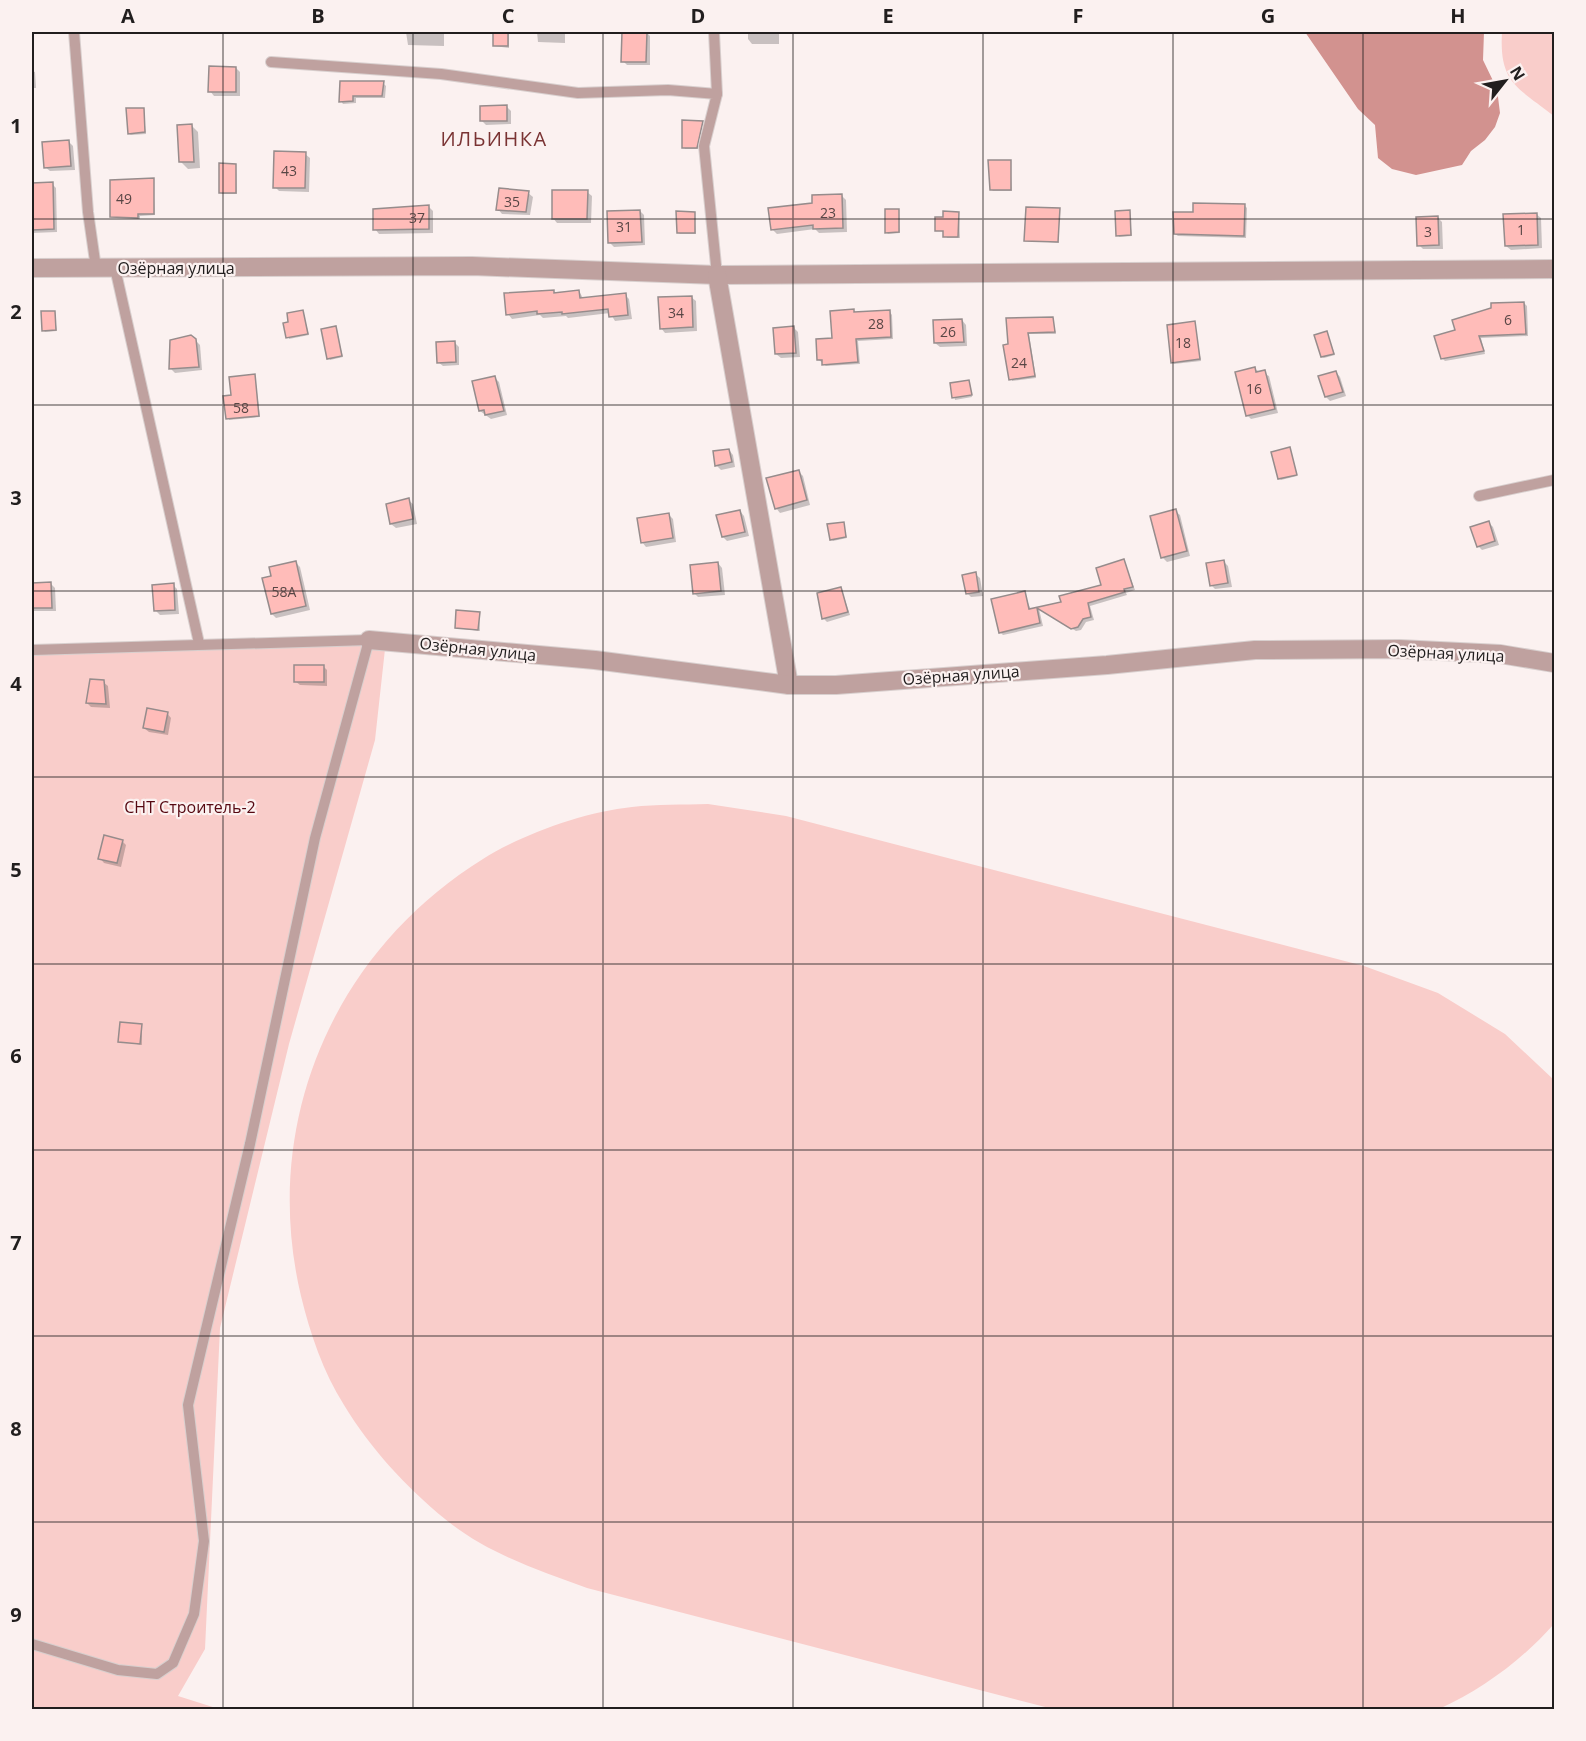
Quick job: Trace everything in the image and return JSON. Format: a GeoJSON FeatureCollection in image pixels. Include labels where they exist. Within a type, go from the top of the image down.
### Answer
{"type":"FeatureCollection","features":[{"type":"Feature","properties":{"kind":"street","name":"Озёрная улица"},"geometry":{"type":"LineString","coordinates":[[32,268],[472,266],[717,275],[1554,269]]}},
{"type":"Feature","properties":{"kind":"street"},"geometry":{"type":"LineString","coordinates":[[717,275],[789,685]]}},
{"type":"Feature","properties":{"kind":"street","name":"Озёрная улица"},"geometry":{"type":"LineString","coordinates":[[369,640],[595,660],[789,685],[836,685],[1107,665],[1255,650],[1410,650],[1500,654],[1554,663]]}},
{"type":"Feature","properties":{"kind":"lane"},"geometry":{"type":"LineString","coordinates":[[74,32],[88,212],[96,268]]}},
{"type":"Feature","properties":{"kind":"lane"},"geometry":{"type":"LineString","coordinates":[[714,32],[717,94],[704,146],[717,275]]}},
{"type":"Feature","properties":{"kind":"lane"},"geometry":{"type":"LineString","coordinates":[[271,62],[441,75],[578,93],[668,90],[717,94]]}},
{"type":"Feature","properties":{"kind":"lane"},"geometry":{"type":"LineString","coordinates":[[115,268],[199,643]]}},
{"type":"Feature","properties":{"kind":"lane"},"geometry":{"type":"LineString","coordinates":[[1479,496],[1554,480]]}},
{"type":"Feature","properties":{"kind":"lane"},"geometry":{"type":"LineString","coordinates":[[32,650],[199,643],[369,640],[315,838],[255,1121],[188,1405],[204,1541],[194,1614],[173,1663],[157,1674],[118,1670],[32,1644]]}},
{"type":"Feature","properties":{"kind":"green space"},"geometry":{"type":"Polygon","coordinates":[[[1502,32],[1554,32],[1554,116],[1520,90],[1507,73],[1502,49],[1502,32]]]}},
{"type":"Feature","properties":{"kind":"green space","name":"СНТ Строитель-2"},"geometry":{"type":"Polygon","coordinates":[[[386,640],[375,740],[289,1044],[220,1328],[205,1649],[178,1696],[219,1709],[32,1709],[32,653],[386,640]]]}},
{"type":"Feature","properties":{"kind":"green space"},"geometry":{"type":"Polygon","coordinates":[[[708,804],[786,816],[1364,966],[1438,993],[1505,1034],[1554,1080],[1554,1624],[1529,1650],[1486,1683],[1439,1709],[1053,1709],[587,1588],[513,1560],[478,1542],[445,1519],[416,1494],[377,1452],[336,1392],[318,1352],[301,1296],[291,1232],[291,1168],[301,1107],[320,1048],[349,993],[386,942],[430,897],[483,859],[516,841],[554,825],[594,814],[641,806],[708,804]]]}},
{"type":"Feature","properties":{"kind":"shaded area"},"geometry":{"type":"Polygon","coordinates":[[[1305,32],[1484,32],[1483,60],[1497,89],[1500,113],[1495,127],[1485,140],[1471,151],[1462,165],[1416,175],[1392,169],[1378,158],[1375,125],[1358,109],[1305,32]]]}},
{"type":"Feature","properties":{"kind":"building"},"geometry":{"type":"Polygon","coordinates":[[[493,32],[508,32],[508,46],[493,46],[493,32]]]}},
{"type":"Feature","properties":{"kind":"building"},"geometry":{"type":"Polygon","coordinates":[[[622,32],[647,32],[646,62],[621,62],[622,32]]]}},
{"type":"Feature","properties":{"kind":"building"},"geometry":{"type":"Polygon","coordinates":[[[209,66],[236,67],[236,92],[208,92],[209,66]]]}},
{"type":"Feature","properties":{"kind":"building"},"geometry":{"type":"Polygon","coordinates":[[[340,81],[384,81],[382,96],[353,96],[353,101],[339,102],[340,81]]]}},
{"type":"Feature","properties":{"kind":"building"},"geometry":{"type":"Polygon","coordinates":[[[507,105],[507,121],[480,121],[480,106],[507,105]]]}},
{"type":"Feature","properties":{"kind":"building"},"geometry":{"type":"Polygon","coordinates":[[[126,108],[144,108],[145,132],[128,134],[126,108]]]}},
{"type":"Feature","properties":{"kind":"building"},"geometry":{"type":"Polygon","coordinates":[[[682,120],[703,121],[697,148],[682,148],[682,120]]]}},
{"type":"Feature","properties":{"kind":"building"},"geometry":{"type":"Polygon","coordinates":[[[192,124],[194,162],[179,162],[177,125],[192,124]]]}},
{"type":"Feature","properties":{"kind":"building"},"geometry":{"type":"Polygon","coordinates":[[[69,140],[71,166],[44,168],[42,142],[69,140]]]}},
{"type":"Feature","properties":{"kind":"building"},"geometry":{"type":"Polygon","coordinates":[[[274,151],[306,152],[305,188],[273,188],[274,151]]]}},
{"type":"Feature","properties":{"kind":"building"},"geometry":{"type":"Polygon","coordinates":[[[988,160],[1011,160],[1011,190],[990,190],[988,160]]]}},
{"type":"Feature","properties":{"kind":"building"},"geometry":{"type":"Polygon","coordinates":[[[219,163],[236,164],[236,193],[219,193],[219,163]]]}},
{"type":"Feature","properties":{"kind":"building"},"geometry":{"type":"Polygon","coordinates":[[[154,178],[154,214],[138,214],[138,218],[110,217],[110,180],[154,178]]]}},
{"type":"Feature","properties":{"kind":"building"},"geometry":{"type":"Polygon","coordinates":[[[53,182],[54,229],[32,230],[32,183],[53,182]]]}},
{"type":"Feature","properties":{"kind":"building"},"geometry":{"type":"Polygon","coordinates":[[[499,188],[529,191],[526,212],[496,210],[499,188]]]}},
{"type":"Feature","properties":{"kind":"building"},"geometry":{"type":"Polygon","coordinates":[[[552,190],[588,190],[587,219],[552,219],[552,190]]]}},
{"type":"Feature","properties":{"kind":"building"},"geometry":{"type":"Polygon","coordinates":[[[842,194],[843,228],[813,229],[813,225],[771,230],[768,208],[812,203],[812,195],[842,194]]]}},
{"type":"Feature","properties":{"kind":"building"},"geometry":{"type":"Polygon","coordinates":[[[1193,203],[1245,204],[1244,236],[1174,234],[1173,212],[1193,212],[1193,203]]]}},
{"type":"Feature","properties":{"kind":"building"},"geometry":{"type":"Polygon","coordinates":[[[429,205],[429,229],[373,230],[373,209],[429,205]]]}},
{"type":"Feature","properties":{"kind":"building"},"geometry":{"type":"Polygon","coordinates":[[[1026,207],[1060,208],[1058,242],[1024,241],[1026,207]]]}},
{"type":"Feature","properties":{"kind":"building"},"geometry":{"type":"Polygon","coordinates":[[[885,209],[899,209],[899,232],[885,233],[885,209]]]}},
{"type":"Feature","properties":{"kind":"building"},"geometry":{"type":"Polygon","coordinates":[[[640,210],[642,242],[608,243],[607,211],[640,210]]]}},
{"type":"Feature","properties":{"kind":"building"},"geometry":{"type":"Polygon","coordinates":[[[1130,210],[1131,235],[1116,236],[1115,211],[1130,210]]]}},
{"type":"Feature","properties":{"kind":"building"},"geometry":{"type":"Polygon","coordinates":[[[676,211],[695,212],[695,233],[677,233],[676,211]]]}},
{"type":"Feature","properties":{"kind":"building"},"geometry":{"type":"Polygon","coordinates":[[[943,211],[959,212],[958,237],[943,237],[943,231],[935,231],[935,217],[943,217],[943,211]]]}},
{"type":"Feature","properties":{"kind":"building"},"geometry":{"type":"Polygon","coordinates":[[[1537,213],[1538,245],[1505,246],[1503,214],[1537,213]]]}},
{"type":"Feature","properties":{"kind":"building"},"geometry":{"type":"Polygon","coordinates":[[[1438,216],[1439,245],[1417,246],[1416,217],[1438,216]]]}},
{"type":"Feature","properties":{"kind":"building"},"geometry":{"type":"Polygon","coordinates":[[[554,290],[554,293],[579,290],[580,298],[626,293],[628,315],[609,317],[608,309],[562,314],[562,312],[537,314],[537,311],[506,315],[504,293],[554,290]]]}},
{"type":"Feature","properties":{"kind":"building"},"geometry":{"type":"Polygon","coordinates":[[[692,296],[693,327],[660,329],[658,297],[692,296]]]}},
{"type":"Feature","properties":{"kind":"building"},"geometry":{"type":"Polygon","coordinates":[[[1524,302],[1526,334],[1479,336],[1484,351],[1441,359],[1434,336],[1455,330],[1452,320],[1491,308],[1491,303],[1524,302]]]}},
{"type":"Feature","properties":{"kind":"building"},"geometry":{"type":"Polygon","coordinates":[[[854,309],[854,312],[890,310],[891,337],[856,339],[858,362],[822,365],[822,360],[817,360],[816,339],[832,338],[830,311],[854,309]]]}},
{"type":"Feature","properties":{"kind":"building"},"geometry":{"type":"Polygon","coordinates":[[[303,310],[308,334],[286,338],[283,323],[288,322],[287,313],[303,310]]]}},
{"type":"Feature","properties":{"kind":"building"},"geometry":{"type":"Polygon","coordinates":[[[41,311],[55,311],[56,330],[42,331],[41,311]]]}},
{"type":"Feature","properties":{"kind":"building"},"geometry":{"type":"Polygon","coordinates":[[[1053,317],[1055,332],[1028,333],[1035,376],[1009,380],[1003,345],[1008,344],[1006,318],[1053,317]]]}},
{"type":"Feature","properties":{"kind":"building"},"geometry":{"type":"Polygon","coordinates":[[[962,319],[964,342],[934,343],[933,320],[962,319]]]}},
{"type":"Feature","properties":{"kind":"building"},"geometry":{"type":"Polygon","coordinates":[[[1195,321],[1200,359],[1171,363],[1167,325],[1195,321]]]}},
{"type":"Feature","properties":{"kind":"building"},"geometry":{"type":"Polygon","coordinates":[[[336,326],[342,356],[327,359],[321,329],[336,326]]]}},
{"type":"Feature","properties":{"kind":"building"},"geometry":{"type":"Polygon","coordinates":[[[794,326],[796,353],[775,354],[773,328],[794,326]]]}},
{"type":"Feature","properties":{"kind":"building"},"geometry":{"type":"Polygon","coordinates":[[[1327,331],[1334,354],[1321,357],[1314,335],[1327,331]]]}},
{"type":"Feature","properties":{"kind":"building"},"geometry":{"type":"Polygon","coordinates":[[[191,335],[196,339],[199,367],[169,369],[170,340],[191,335]]]}},
{"type":"Feature","properties":{"kind":"building"},"geometry":{"type":"Polygon","coordinates":[[[455,341],[456,362],[437,363],[436,342],[455,341]]]}},
{"type":"Feature","properties":{"kind":"building"},"geometry":{"type":"Polygon","coordinates":[[[1255,367],[1256,372],[1265,370],[1275,409],[1246,416],[1235,372],[1255,367]]]}},
{"type":"Feature","properties":{"kind":"building"},"geometry":{"type":"Polygon","coordinates":[[[1336,371],[1343,392],[1325,397],[1318,376],[1336,371]]]}},
{"type":"Feature","properties":{"kind":"building"},"geometry":{"type":"Polygon","coordinates":[[[255,374],[259,416],[226,419],[223,396],[231,395],[229,377],[255,374]]]}},
{"type":"Feature","properties":{"kind":"building"},"geometry":{"type":"Polygon","coordinates":[[[495,376],[504,411],[485,415],[484,410],[479,411],[472,381],[495,376]]]}},
{"type":"Feature","properties":{"kind":"building"},"geometry":{"type":"Polygon","coordinates":[[[969,380],[972,395],[952,398],[950,383],[969,380]]]}},
{"type":"Feature","properties":{"kind":"building"},"geometry":{"type":"Polygon","coordinates":[[[1290,447],[1297,475],[1278,479],[1271,452],[1290,447]]]}},
{"type":"Feature","properties":{"kind":"building"},"geometry":{"type":"Polygon","coordinates":[[[729,449],[732,462],[715,466],[713,451],[729,449]]]}},
{"type":"Feature","properties":{"kind":"building"},"geometry":{"type":"Polygon","coordinates":[[[799,470],[807,500],[775,509],[766,478],[799,470]]]}},
{"type":"Feature","properties":{"kind":"building"},"geometry":{"type":"Polygon","coordinates":[[[409,498],[413,519],[390,524],[386,504],[409,498]]]}},
{"type":"Feature","properties":{"kind":"building"},"geometry":{"type":"Polygon","coordinates":[[[1176,509],[1187,551],[1161,558],[1150,516],[1176,509]]]}},
{"type":"Feature","properties":{"kind":"building"},"geometry":{"type":"Polygon","coordinates":[[[740,510],[745,532],[722,537],[716,515],[740,510]]]}},
{"type":"Feature","properties":{"kind":"building"},"geometry":{"type":"Polygon","coordinates":[[[669,513],[673,538],[641,543],[637,518],[669,513]]]}},
{"type":"Feature","properties":{"kind":"building"},"geometry":{"type":"Polygon","coordinates":[[[1489,521],[1495,541],[1477,547],[1470,527],[1489,521]]]}},
{"type":"Feature","properties":{"kind":"building"},"geometry":{"type":"Polygon","coordinates":[[[844,522],[846,537],[830,540],[827,524],[844,522]]]}},
{"type":"Feature","properties":{"kind":"building"},"geometry":{"type":"Polygon","coordinates":[[[1124,559],[1133,587],[1124,589],[1125,592],[1088,603],[1091,617],[1083,619],[1078,627],[1071,629],[1037,608],[1040,623],[999,633],[991,599],[1025,591],[1029,609],[1061,602],[1059,596],[1101,585],[1096,568],[1124,559]]]}},
{"type":"Feature","properties":{"kind":"building"},"geometry":{"type":"Polygon","coordinates":[[[1224,560],[1228,583],[1210,586],[1206,563],[1224,560]]]}},
{"type":"Feature","properties":{"kind":"building"},"geometry":{"type":"Polygon","coordinates":[[[296,561],[306,606],[271,614],[262,578],[271,576],[269,567],[296,561]]]}},
{"type":"Feature","properties":{"kind":"building"},"geometry":{"type":"Polygon","coordinates":[[[718,562],[721,591],[693,594],[690,565],[718,562]]]}},
{"type":"Feature","properties":{"kind":"building"},"geometry":{"type":"Polygon","coordinates":[[[976,572],[979,592],[966,594],[962,575],[976,572]]]}},
{"type":"Feature","properties":{"kind":"building"},"geometry":{"type":"Polygon","coordinates":[[[51,582],[52,608],[32,608],[32,583],[51,582]]]}},
{"type":"Feature","properties":{"kind":"building"},"geometry":{"type":"Polygon","coordinates":[[[174,583],[175,610],[154,611],[152,585],[174,583]]]}},
{"type":"Feature","properties":{"kind":"building"},"geometry":{"type":"Polygon","coordinates":[[[841,587],[848,612],[822,619],[817,593],[841,587]]]}},
{"type":"Feature","properties":{"kind":"building"},"geometry":{"type":"Polygon","coordinates":[[[456,610],[480,612],[478,630],[455,628],[456,610]]]}},
{"type":"Feature","properties":{"kind":"building"},"geometry":{"type":"Polygon","coordinates":[[[294,665],[324,665],[324,682],[294,682],[294,665]]]}},
{"type":"Feature","properties":{"kind":"building"},"geometry":{"type":"Polygon","coordinates":[[[90,679],[104,680],[106,704],[86,703],[90,679]]]}},
{"type":"Feature","properties":{"kind":"building"},"geometry":{"type":"Polygon","coordinates":[[[147,708],[168,712],[164,732],[143,728],[147,708]]]}},
{"type":"Feature","properties":{"kind":"building"},"geometry":{"type":"Polygon","coordinates":[[[104,835],[123,840],[117,863],[98,859],[104,835]]]}},
{"type":"Feature","properties":{"kind":"building"},"geometry":{"type":"Polygon","coordinates":[[[120,1022],[142,1024],[140,1044],[118,1042],[120,1022]]]}},
{"type":"Feature","properties":{"kind":"district","name":"ИЛЬИНКА"},"geometry":{"type":"Point","coordinates":[494,138]}}]}
